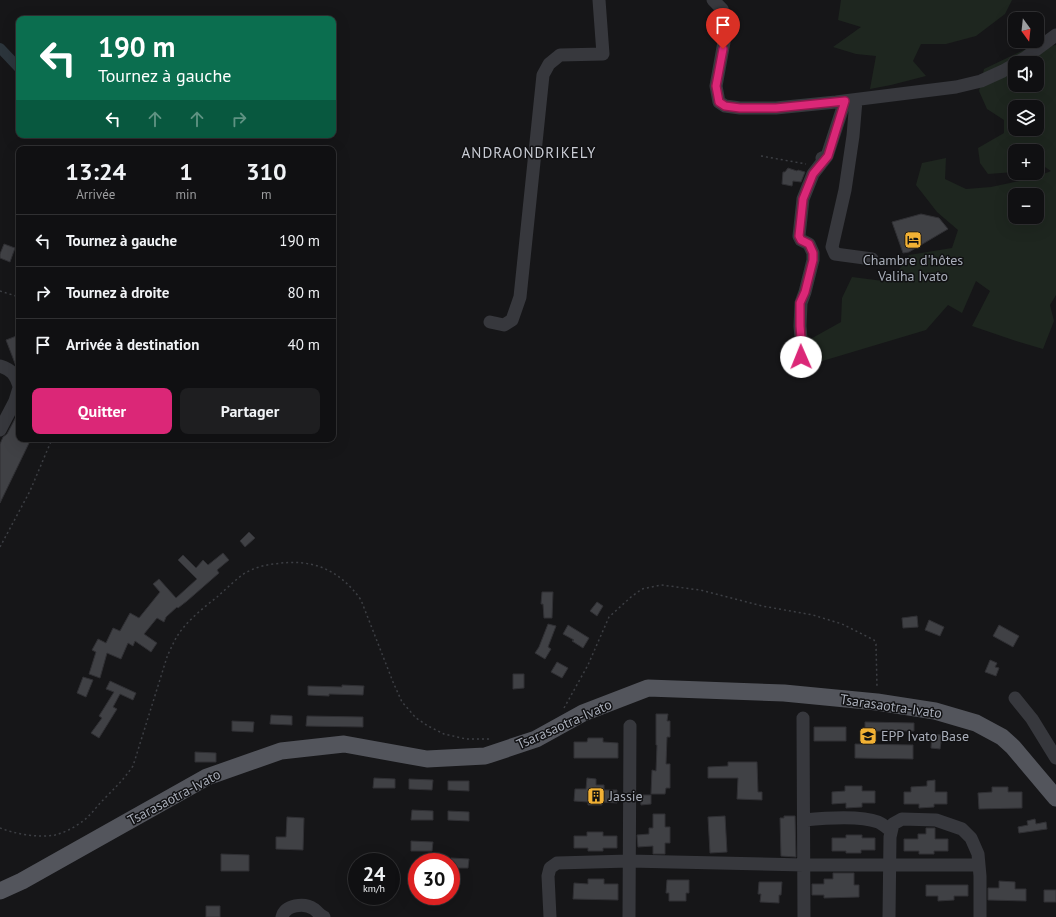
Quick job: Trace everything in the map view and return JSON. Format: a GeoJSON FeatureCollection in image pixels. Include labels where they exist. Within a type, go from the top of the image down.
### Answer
{"type":"FeatureCollection","features":[{"type":"Feature","properties":{"kind":"main road","name":"Tsarasaotra-Ivato"},"geometry":{"type":"LineString","coordinates":[[0,891],[22,881],[207,777],[281,751],[344,744],[427,759],[485,756],[536,739],[583,713],[648,688],[784,693],[877,702],[935,711],[976,723],[1002,737],[1013,747],[1056,798]]}},
{"type":"Feature","properties":{"kind":"street"},"geometry":{"type":"LineString","coordinates":[[490,322],[504,325],[512,320],[520,297],[543,75],[549,64],[560,55],[603,54],[599,0]]}},
{"type":"Feature","properties":{"kind":"street"},"geometry":{"type":"LineString","coordinates":[[713,0],[722,9],[726,19],[726,31],[716,86],[719,102],[725,106],[740,108],[791,107],[956,87],[986,79],[1008,67]]}},
{"type":"Feature","properties":{"kind":"street"},"geometry":{"type":"LineString","coordinates":[[1028,56],[1056,35]]}},
{"type":"Feature","properties":{"kind":"street"},"geometry":{"type":"LineString","coordinates":[[801,357],[800,303],[805,292],[813,260],[813,253],[809,244],[801,240],[799,236],[803,199],[813,174],[825,157],[850,101]]}},
{"type":"Feature","properties":{"kind":"street"},"geometry":{"type":"LineString","coordinates":[[850,101],[853,136],[846,190],[832,247],[835,254],[872,259]]}},
{"type":"Feature","properties":{"kind":"street"},"geometry":{"type":"LineString","coordinates":[[0,366],[9,369],[16,377]]}},
{"type":"Feature","properties":{"kind":"street"},"geometry":{"type":"LineString","coordinates":[[0,430],[16,398]]}},
{"type":"Feature","properties":{"kind":"street"},"geometry":{"type":"LineString","coordinates":[[1015,698],[1032,719],[1056,758]]}},
{"type":"Feature","properties":{"kind":"street"},"geometry":{"type":"LineString","coordinates":[[803,718],[804,917]]}},
{"type":"Feature","properties":{"kind":"street"},"geometry":{"type":"LineString","coordinates":[[629,917],[630,726]]}},
{"type":"Feature","properties":{"kind":"street"},"geometry":{"type":"LineString","coordinates":[[804,820],[824,818],[860,818],[878,822],[891,831]]}},
{"type":"Feature","properties":{"kind":"street"},"geometry":{"type":"LineString","coordinates":[[889,917],[890,837],[893,824],[902,819],[936,820],[962,829],[971,838],[978,854],[980,917]]}},
{"type":"Feature","properties":{"kind":"street"},"geometry":{"type":"LineString","coordinates":[[550,917],[548,876],[550,868],[557,863],[629,861],[804,865],[979,865]]}},
{"type":"Feature","properties":{"kind":"street"},"geometry":{"type":"LineString","coordinates":[[282,917],[283,912],[298,905],[307,906],[314,909],[319,915],[324,917]]}},
{"type":"Feature","properties":{"kind":"path"},"geometry":{"type":"LineString","coordinates":[[761,156],[810,164],[825,157]]}},
{"type":"Feature","properties":{"kind":"path"},"geometry":{"type":"LineString","coordinates":[[0,292],[16,296]]}},
{"type":"Feature","properties":{"kind":"path"},"geometry":{"type":"LineString","coordinates":[[0,547],[30,491],[51,442]]}},
{"type":"Feature","properties":{"kind":"path"},"geometry":{"type":"LineString","coordinates":[[0,828],[9,832],[28,835],[56,835],[70,829],[83,820],[124,778],[133,766],[167,657],[175,640],[184,627],[245,573],[262,566],[283,562],[315,564],[334,573],[353,589],[361,600],[402,702],[416,718],[444,734],[466,739],[490,739]]}},
{"type":"Feature","properties":{"kind":"path"},"geometry":{"type":"LineString","coordinates":[[563,709],[588,665],[609,617],[631,597],[642,590],[661,585],[700,590],[762,606],[813,615],[842,624],[874,640],[876,644],[877,702]]}},
{"type":"Feature","properties":{"kind":"shaded area"},"geometry":{"type":"Polygon","coordinates":[[[841,0],[1012,0],[1005,14],[976,36],[946,44],[921,44],[913,61],[926,76],[870,89],[876,56],[856,54],[833,47],[861,27],[838,20],[841,0]]]}},
{"type":"Feature","properties":{"kind":"shaded area"},"geometry":{"type":"Polygon","coordinates":[[[1056,45],[1056,295],[1050,305],[1054,321],[1043,349],[972,326],[990,291],[976,281],[962,313],[948,305],[926,330],[819,362],[798,346],[841,322],[842,298],[852,277],[891,282],[909,255],[952,248],[958,230],[937,212],[916,185],[922,163],[946,158],[945,179],[966,189],[991,187],[1024,180],[1044,180],[1044,174],[1051,171],[1044,166],[1044,144],[1008,144],[1008,173],[988,174],[980,163],[978,148],[1004,133],[1004,120],[987,109],[979,91],[984,69],[1008,58],[1008,92],[1044,92],[1044,56],[1011,56],[1026,49],[1044,48],[1044,47],[1056,45]]]}},
{"type":"Feature","properties":{"kind":"building"},"geometry":{"type":"Polygon","coordinates":[[[788,168],[805,172],[801,182],[793,181],[792,186],[782,184],[783,172],[785,172],[788,168]]]}},
{"type":"Feature","properties":{"kind":"building","name":"Chambre d'hôtes Valiha Ivato"},"geometry":{"type":"Polygon","coordinates":[[[921,214],[939,218],[948,229],[909,252],[903,253],[892,222],[921,214]]]}},
{"type":"Feature","properties":{"kind":"building"},"geometry":{"type":"Polygon","coordinates":[[[4,244],[15,248],[10,262],[0,258],[4,244]]]}},
{"type":"Feature","properties":{"kind":"building"},"geometry":{"type":"Polygon","coordinates":[[[16,336],[16,366],[6,340],[16,336]]]}},
{"type":"Feature","properties":{"kind":"building"},"geometry":{"type":"Polygon","coordinates":[[[16,417],[16,442],[30,442],[0,503],[0,444],[3,437],[7,434],[16,417]]]}},
{"type":"Feature","properties":{"kind":"building"},"geometry":{"type":"Polygon","coordinates":[[[249,532],[255,538],[245,547],[240,541],[249,532]]]}},
{"type":"Feature","properties":{"kind":"building"},"geometry":{"type":"Polygon","coordinates":[[[223,553],[229,560],[217,570],[219,573],[187,601],[178,608],[177,607],[166,617],[164,622],[157,618],[144,634],[157,643],[151,652],[135,641],[133,646],[128,643],[121,659],[107,653],[100,678],[89,674],[96,652],[92,650],[98,639],[106,643],[113,628],[120,631],[130,613],[139,618],[160,592],[153,584],[159,579],[176,598],[197,579],[178,560],[183,555],[196,568],[203,560],[208,565],[223,553]]]}},
{"type":"Feature","properties":{"kind":"building"},"geometry":{"type":"Polygon","coordinates":[[[542,592],[553,592],[552,618],[544,618],[543,604],[541,604],[542,592]]]}},
{"type":"Feature","properties":{"kind":"building"},"geometry":{"type":"Polygon","coordinates":[[[597,602],[603,606],[597,616],[590,611],[597,602]]]}},
{"type":"Feature","properties":{"kind":"building"},"geometry":{"type":"Polygon","coordinates":[[[917,616],[918,627],[903,628],[902,618],[917,616]]]}},
{"type":"Feature","properties":{"kind":"building"},"geometry":{"type":"Polygon","coordinates":[[[929,620],[944,627],[940,636],[925,630],[929,620]]]}},
{"type":"Feature","properties":{"kind":"building"},"geometry":{"type":"Polygon","coordinates":[[[548,624],[556,626],[548,647],[551,649],[545,659],[535,653],[548,624]]]}},
{"type":"Feature","properties":{"kind":"building"},"geometry":{"type":"Polygon","coordinates":[[[568,625],[589,638],[583,648],[572,641],[574,640],[563,634],[568,625]]]}},
{"type":"Feature","properties":{"kind":"building"},"geometry":{"type":"Polygon","coordinates":[[[999,625],[1019,636],[1013,647],[993,636],[999,625]]]}},
{"type":"Feature","properties":{"kind":"building"},"geometry":{"type":"Polygon","coordinates":[[[990,660],[997,663],[995,667],[999,668],[996,676],[985,672],[990,660]]]}},
{"type":"Feature","properties":{"kind":"building"},"geometry":{"type":"Polygon","coordinates":[[[557,662],[568,668],[562,678],[551,672],[557,662]]]}},
{"type":"Feature","properties":{"kind":"building"},"geometry":{"type":"Polygon","coordinates":[[[513,674],[524,674],[524,688],[513,689],[513,674]]]}},
{"type":"Feature","properties":{"kind":"building"},"geometry":{"type":"Polygon","coordinates":[[[83,677],[93,680],[86,697],[77,693],[83,677]]]}},
{"type":"Feature","properties":{"kind":"building"},"geometry":{"type":"Polygon","coordinates":[[[110,681],[136,693],[133,700],[120,694],[113,707],[117,709],[99,738],[91,733],[102,718],[99,716],[114,692],[106,689],[110,681]]]}},
{"type":"Feature","properties":{"kind":"building"},"geometry":{"type":"Polygon","coordinates":[[[342,685],[364,686],[363,695],[308,695],[308,686],[342,687],[342,685]]]}},
{"type":"Feature","properties":{"kind":"building"},"geometry":{"type":"Polygon","coordinates":[[[656,714],[668,714],[667,721],[670,721],[670,737],[667,737],[666,764],[670,764],[670,788],[666,788],[665,794],[651,794],[652,770],[656,771],[656,714]]]}},
{"type":"Feature","properties":{"kind":"building"},"geometry":{"type":"Polygon","coordinates":[[[271,715],[292,716],[292,725],[270,724],[271,715]]]}},
{"type":"Feature","properties":{"kind":"building"},"geometry":{"type":"Polygon","coordinates":[[[307,716],[363,717],[363,727],[306,726],[307,716]]]}},
{"type":"Feature","properties":{"kind":"building"},"geometry":{"type":"Polygon","coordinates":[[[232,721],[254,722],[253,732],[232,731],[232,721]]]}},
{"type":"Feature","properties":{"kind":"building"},"geometry":{"type":"Polygon","coordinates":[[[865,722],[914,723],[914,731],[865,731],[865,722]]]}},
{"type":"Feature","properties":{"kind":"building"},"geometry":{"type":"Polygon","coordinates":[[[814,727],[846,727],[846,741],[814,741],[814,727]]]}},
{"type":"Feature","properties":{"kind":"building"},"geometry":{"type":"Polygon","coordinates":[[[932,734],[942,735],[940,749],[931,748],[932,734]]]}},
{"type":"Feature","properties":{"kind":"building"},"geometry":{"type":"Polygon","coordinates":[[[588,738],[603,738],[603,742],[618,743],[618,758],[574,758],[574,742],[587,742],[588,738]]]}},
{"type":"Feature","properties":{"kind":"building"},"geometry":{"type":"Polygon","coordinates":[[[855,744],[913,745],[913,759],[855,758],[855,744]]]}},
{"type":"Feature","properties":{"kind":"building"},"geometry":{"type":"Polygon","coordinates":[[[195,752],[216,753],[216,762],[195,762],[195,752]]]}},
{"type":"Feature","properties":{"kind":"building"},"geometry":{"type":"Polygon","coordinates":[[[728,762],[757,762],[758,792],[762,792],[762,800],[737,799],[738,778],[708,778],[708,767],[728,766],[728,762]]]}},
{"type":"Feature","properties":{"kind":"building"},"geometry":{"type":"Polygon","coordinates":[[[374,778],[395,779],[395,788],[373,788],[374,778]]]}},
{"type":"Feature","properties":{"kind":"building","name":"Jassie"},"geometry":{"type":"Polygon","coordinates":[[[587,778],[596,779],[596,785],[604,785],[604,790],[617,790],[617,803],[602,802],[602,805],[588,805],[588,802],[574,801],[575,789],[586,789],[587,778]]]}},
{"type":"Feature","properties":{"kind":"building"},"geometry":{"type":"Polygon","coordinates":[[[409,779],[433,780],[432,790],[409,789],[409,779]]]}},
{"type":"Feature","properties":{"kind":"building"},"geometry":{"type":"Polygon","coordinates":[[[935,780],[935,792],[947,792],[947,804],[934,804],[934,807],[919,808],[919,804],[904,804],[904,792],[911,792],[911,787],[927,786],[927,781],[935,780]]]}},
{"type":"Feature","properties":{"kind":"building"},"geometry":{"type":"Polygon","coordinates":[[[448,781],[469,781],[469,791],[448,790],[448,781]]]}},
{"type":"Feature","properties":{"kind":"building"},"geometry":{"type":"Polygon","coordinates":[[[845,786],[862,786],[862,791],[875,791],[875,803],[862,803],[862,807],[846,808],[846,803],[832,804],[832,792],[845,791],[845,786]]]}},
{"type":"Feature","properties":{"kind":"building"},"geometry":{"type":"Polygon","coordinates":[[[992,787],[1008,787],[1008,792],[1022,792],[1022,808],[979,809],[978,793],[992,792],[992,787]]]}},
{"type":"Feature","properties":{"kind":"building"},"geometry":{"type":"Polygon","coordinates":[[[640,795],[651,795],[651,804],[641,805],[640,795]]]}},
{"type":"Feature","properties":{"kind":"building"},"geometry":{"type":"Polygon","coordinates":[[[412,810],[433,811],[433,820],[411,820],[412,810]]]}},
{"type":"Feature","properties":{"kind":"building"},"geometry":{"type":"Polygon","coordinates":[[[448,811],[469,812],[469,821],[448,820],[448,811]]]}},
{"type":"Feature","properties":{"kind":"building"},"geometry":{"type":"Polygon","coordinates":[[[653,814],[665,814],[665,827],[670,827],[670,843],[665,843],[665,854],[653,854],[653,846],[638,847],[637,835],[649,834],[649,828],[653,828],[653,814]]]}},
{"type":"Feature","properties":{"kind":"building"},"geometry":{"type":"Polygon","coordinates":[[[725,816],[727,852],[710,853],[708,817],[725,816]]]}},
{"type":"Feature","properties":{"kind":"building"},"geometry":{"type":"Polygon","coordinates":[[[784,816],[795,816],[796,857],[781,856],[780,818],[784,818],[784,816]]]}},
{"type":"Feature","properties":{"kind":"building"},"geometry":{"type":"Polygon","coordinates":[[[287,817],[304,818],[303,850],[276,849],[276,837],[286,837],[287,817]]]}},
{"type":"Feature","properties":{"kind":"building"},"geometry":{"type":"Polygon","coordinates":[[[1035,819],[1036,824],[1046,822],[1047,829],[1019,833],[1018,827],[1028,825],[1027,821],[1035,819]]]}},
{"type":"Feature","properties":{"kind":"building"},"geometry":{"type":"Polygon","coordinates":[[[926,828],[935,828],[935,839],[948,839],[948,851],[934,851],[934,854],[919,854],[919,851],[904,851],[904,839],[918,839],[918,834],[926,834],[926,828]]]}},
{"type":"Feature","properties":{"kind":"building"},"geometry":{"type":"Polygon","coordinates":[[[587,832],[603,832],[603,836],[617,836],[617,848],[603,848],[603,851],[588,851],[588,848],[574,848],[574,836],[587,836],[587,832]]]}},
{"type":"Feature","properties":{"kind":"building"},"geometry":{"type":"Polygon","coordinates":[[[846,835],[862,835],[862,838],[875,838],[875,850],[861,850],[861,853],[832,851],[832,838],[846,838],[846,835]]]}},
{"type":"Feature","properties":{"kind":"building"},"geometry":{"type":"Polygon","coordinates":[[[411,841],[433,842],[432,851],[411,851],[411,841]]]}},
{"type":"Feature","properties":{"kind":"building"},"geometry":{"type":"Polygon","coordinates":[[[221,854],[249,855],[249,871],[221,871],[221,854]]]}},
{"type":"Feature","properties":{"kind":"building"},"geometry":{"type":"Polygon","coordinates":[[[460,858],[469,859],[468,868],[460,868],[460,858]]]}},
{"type":"Feature","properties":{"kind":"building"},"geometry":{"type":"Polygon","coordinates":[[[833,873],[854,873],[854,885],[859,885],[859,897],[824,898],[824,895],[812,895],[812,884],[824,884],[824,879],[833,879],[833,873]]]}},
{"type":"Feature","properties":{"kind":"building"},"geometry":{"type":"Polygon","coordinates":[[[588,879],[604,879],[604,884],[618,884],[618,900],[573,899],[574,883],[588,884],[588,879]]]}},
{"type":"Feature","properties":{"kind":"building"},"geometry":{"type":"Polygon","coordinates":[[[667,880],[689,880],[689,893],[686,893],[686,901],[669,901],[669,893],[666,893],[667,880]]]}},
{"type":"Feature","properties":{"kind":"building"},"geometry":{"type":"Polygon","coordinates":[[[999,881],[1015,882],[1015,889],[1026,889],[1026,901],[988,900],[988,888],[999,888],[999,881]]]}},
{"type":"Feature","properties":{"kind":"building"},"geometry":{"type":"Polygon","coordinates":[[[759,882],[782,882],[779,903],[760,902],[761,894],[758,894],[759,882]]]}},
{"type":"Feature","properties":{"kind":"building"},"geometry":{"type":"Polygon","coordinates":[[[926,885],[968,885],[968,896],[954,896],[954,900],[938,901],[938,896],[926,896],[926,885]]]}},
{"type":"Feature","properties":{"kind":"building"},"geometry":{"type":"Polygon","coordinates":[[[1044,890],[1056,890],[1056,902],[1044,902],[1044,890]]]}},
{"type":"Feature","properties":{"kind":"building"},"geometry":{"type":"Polygon","coordinates":[[[206,906],[220,906],[220,917],[206,917],[206,906]]]}},
{"type":"Feature","properties":{"kind":"waterway"},"geometry":{"type":"LineString","coordinates":[[0,48],[16,65]]}},
{"type":"Feature","properties":{"kind":"place","name":"Chambre d'hôtes Valiha Ivato"},"geometry":{"type":"Point","coordinates":[913,240]}},
{"type":"Feature","properties":{"kind":"place","name":"EPP Ivato Base"},"geometry":{"type":"Point","coordinates":[868,736]}},
{"type":"Feature","properties":{"kind":"place","name":"Jassie"},"geometry":{"type":"Point","coordinates":[596,796]}},
{"type":"Feature","properties":{"kind":"district","name":"ANDRAONDRIKELY"},"geometry":{"type":"Point","coordinates":[529,152]}},
{"type":"Feature","properties":{"kind":"route"},"geometry":{"type":"LineString","coordinates":[[723,49],[716,86],[719,102],[725,106],[740,108],[776,108],[845,101],[828,156],[813,174],[803,199],[799,238],[809,244],[813,253],[813,260],[805,292],[800,303],[801,357]]}}]}
